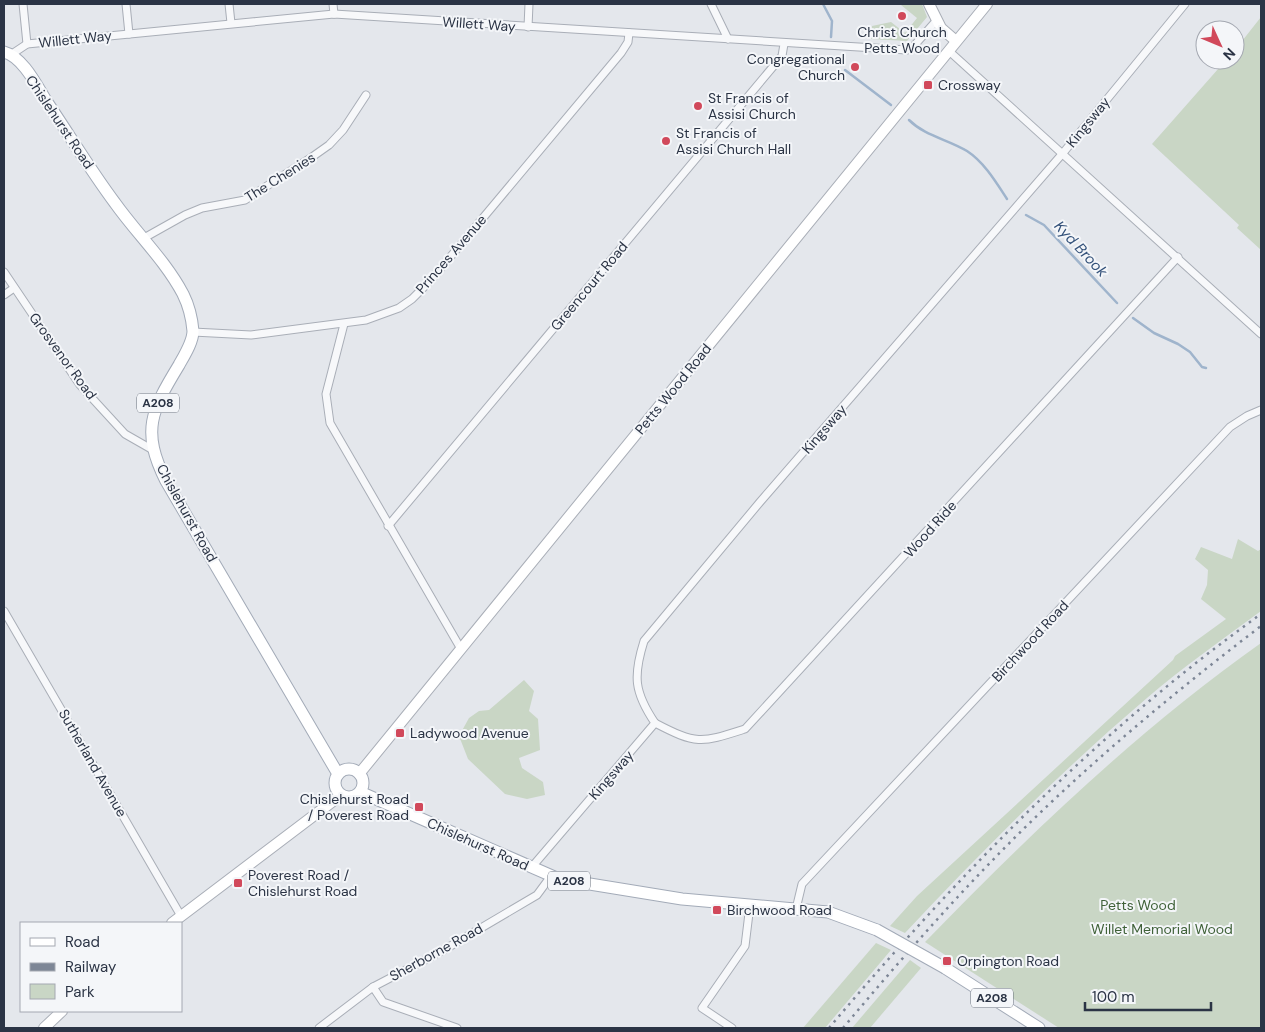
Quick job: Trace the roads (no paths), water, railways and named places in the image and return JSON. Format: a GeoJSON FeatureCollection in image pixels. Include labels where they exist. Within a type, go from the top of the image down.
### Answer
{"type":"FeatureCollection","features":[{"type":"Feature","properties":{"kind":"main road","name":"Chislehurst Road"},"geometry":{"type":"LineString","coordinates":[[8,53],[29,74],[115,204],[144,238],[183,295],[193,332],[184,356],[165,387],[155,410],[151,426],[153,450],[166,481],[338,774]]}},
{"type":"Feature","properties":{"kind":"main road"},"geometry":{"type":"LineString","coordinates":[[338,774],[346,770],[359,774],[363,783],[360,792],[352,797],[341,795]]}},
{"type":"Feature","properties":{"kind":"main road","name":"A208"},"geometry":{"type":"LineString","coordinates":[[338,774],[336,787],[341,795]]}},
{"type":"Feature","properties":{"kind":"main road","name":"Chislehurst Road"},"geometry":{"type":"LineString","coordinates":[[360,792],[551,876],[682,899],[828,912],[876,930],[945,968],[1039,1028]]}},
{"type":"Feature","properties":{"kind":"street"},"geometry":{"type":"LineString","coordinates":[[23,4],[27,44]]}},
{"type":"Feature","properties":{"kind":"street"},"geometry":{"type":"LineString","coordinates":[[126,4],[129,34]]}},
{"type":"Feature","properties":{"kind":"street"},"geometry":{"type":"LineString","coordinates":[[229,4],[231,23]]}},
{"type":"Feature","properties":{"kind":"street"},"geometry":{"type":"LineString","coordinates":[[333,4],[334,14]]}},
{"type":"Feature","properties":{"kind":"street"},"geometry":{"type":"LineString","coordinates":[[528,27],[529,4]]}},
{"type":"Feature","properties":{"kind":"street"},"geometry":{"type":"LineString","coordinates":[[711,4],[728,39]]}},
{"type":"Feature","properties":{"kind":"street"},"geometry":{"type":"LineString","coordinates":[[929,4],[940,28],[956,42]]}},
{"type":"Feature","properties":{"kind":"street","name":"Petts Wood Road"},"geometry":{"type":"LineString","coordinates":[[359,774],[987,4]]}},
{"type":"Feature","properties":{"kind":"street","name":"Kingsway"},"geometry":{"type":"LineString","coordinates":[[531,868],[656,723],[644,707],[637,689],[638,661],[644,641],[767,494],[1063,153],[1184,4]]}},
{"type":"Feature","properties":{"kind":"street","name":"Willett Way"},"geometry":{"type":"LineString","coordinates":[[8,53],[27,44],[334,14],[784,44],[907,50],[912,48],[936,21]]}},
{"type":"Feature","properties":{"kind":"street","name":"Princes Avenue"},"geometry":{"type":"LineString","coordinates":[[193,332],[251,335],[344,324],[385,314],[399,308],[422,290],[621,53],[628,42],[629,33]]}},
{"type":"Feature","properties":{"kind":"street","name":"Greencourt Road"},"geometry":{"type":"LineString","coordinates":[[388,526],[782,56],[784,44]]}},
{"type":"Feature","properties":{"kind":"street"},"geometry":{"type":"LineString","coordinates":[[949,51],[1261,334]]}},
{"type":"Feature","properties":{"kind":"street","name":"The Chenies"},"geometry":{"type":"LineString","coordinates":[[144,238],[185,215],[202,208],[245,200],[312,157],[329,145],[343,130],[366,94]]}},
{"type":"Feature","properties":{"kind":"street","name":"Wood Ride"},"geometry":{"type":"LineString","coordinates":[[656,723],[680,736],[705,741],[745,729],[1178,257]]}},
{"type":"Feature","properties":{"kind":"street","name":"Grosvenor Road"},"geometry":{"type":"LineString","coordinates":[[4,272],[80,385],[125,434],[153,450]]}},
{"type":"Feature","properties":{"kind":"street"},"geometry":{"type":"LineString","coordinates":[[4,295],[14,288]]}},
{"type":"Feature","properties":{"kind":"street"},"geometry":{"type":"LineString","coordinates":[[344,324],[326,394],[330,423],[460,650]]}},
{"type":"Feature","properties":{"kind":"street","name":"Birchwood Road"},"geometry":{"type":"LineString","coordinates":[[796,908],[802,884],[1230,427],[1261,410]]}},
{"type":"Feature","properties":{"kind":"street","name":"Sutherland Avenue"},"geometry":{"type":"LineString","coordinates":[[4,611],[181,916]]}},
{"type":"Feature","properties":{"kind":"street"},"geometry":{"type":"LineString","coordinates":[[173,922],[341,795]]}},
{"type":"Feature","properties":{"kind":"street","name":"Sherborne Road"},"geometry":{"type":"LineString","coordinates":[[319,1028],[373,987],[442,951],[537,894],[551,876]]}},
{"type":"Feature","properties":{"kind":"street"},"geometry":{"type":"LineString","coordinates":[[732,1028],[702,1008],[745,946],[750,905]]}},
{"type":"Feature","properties":{"kind":"street"},"geometry":{"type":"LineString","coordinates":[[373,987],[383,1002],[457,1028]]}},
{"type":"Feature","properties":{"kind":"street"},"geometry":{"type":"LineString","coordinates":[[44,1028],[61,1012]]}},
{"type":"Feature","properties":{"kind":"waterway","name":"Kyd Brook"},"geometry":{"type":"LineString","coordinates":[[823,4],[832,21],[831,37]]}},
{"type":"Feature","properties":{"kind":"waterway","name":"Kyd Brook"},"geometry":{"type":"LineString","coordinates":[[845,70],[891,105]]}},
{"type":"Feature","properties":{"kind":"waterway","name":"Kyd Brook"},"geometry":{"type":"LineString","coordinates":[[909,120],[929,134],[967,151],[979,161],[1007,199]]}},
{"type":"Feature","properties":{"kind":"waterway","name":"Kyd Brook"},"geometry":{"type":"LineString","coordinates":[[1026,215],[1044,225],[1117,303]]}},
{"type":"Feature","properties":{"kind":"waterway","name":"Kyd Brook"},"geometry":{"type":"LineString","coordinates":[[1133,318],[1154,333],[1190,352],[1202,367],[1206,368]]}},
{"type":"Feature","properties":{"kind":"railway"},"geometry":{"type":"LineString","coordinates":[[829,1028],[928,915],[1032,808],[1143,707],[1201,659],[1261,614]]}},
{"type":"Feature","properties":{"kind":"railway"},"geometry":{"type":"LineString","coordinates":[[843,1028],[939,917],[1042,811],[1149,716],[1261,626]]}},
{"type":"Feature","properties":{"kind":"place","name":"Christ Church Petts Wood"},"geometry":{"type":"Point","coordinates":[902,16]}},
{"type":"Feature","properties":{"kind":"place","name":"Congregational Church"},"geometry":{"type":"Point","coordinates":[855,67]}},
{"type":"Feature","properties":{"kind":"place","name":"Crossway"},"geometry":{"type":"Point","coordinates":[928,85]}},
{"type":"Feature","properties":{"kind":"place","name":"St Francis of Assisi Church"},"geometry":{"type":"Point","coordinates":[698,106]}},
{"type":"Feature","properties":{"kind":"place","name":"St Francis of Assisi Church Hall"},"geometry":{"type":"Point","coordinates":[666,141]}},
{"type":"Feature","properties":{"kind":"place","name":"Ladywood Avenue"},"geometry":{"type":"Point","coordinates":[400,733]}},
{"type":"Feature","properties":{"kind":"place","name":"Chislehurst Road / Poverest Road"},"geometry":{"type":"Point","coordinates":[419,807]}},
{"type":"Feature","properties":{"kind":"place","name":"Poverest Road / Chislehurst Road"},"geometry":{"type":"Point","coordinates":[238,883]}},
{"type":"Feature","properties":{"kind":"place","name":"Birchwood Road"},"geometry":{"type":"Point","coordinates":[717,910]}},
{"type":"Feature","properties":{"kind":"place","name":"Orpington Road"},"geometry":{"type":"Point","coordinates":[947,961]}},
{"type":"Feature","properties":{"kind":"park label","name":"Petts Wood"},"geometry":{"type":"Point","coordinates":[1138,905]}},
{"type":"Feature","properties":{"kind":"park label","name":"Willet Memorial Wood"},"geometry":{"type":"Point","coordinates":[1162,929]}}]}
